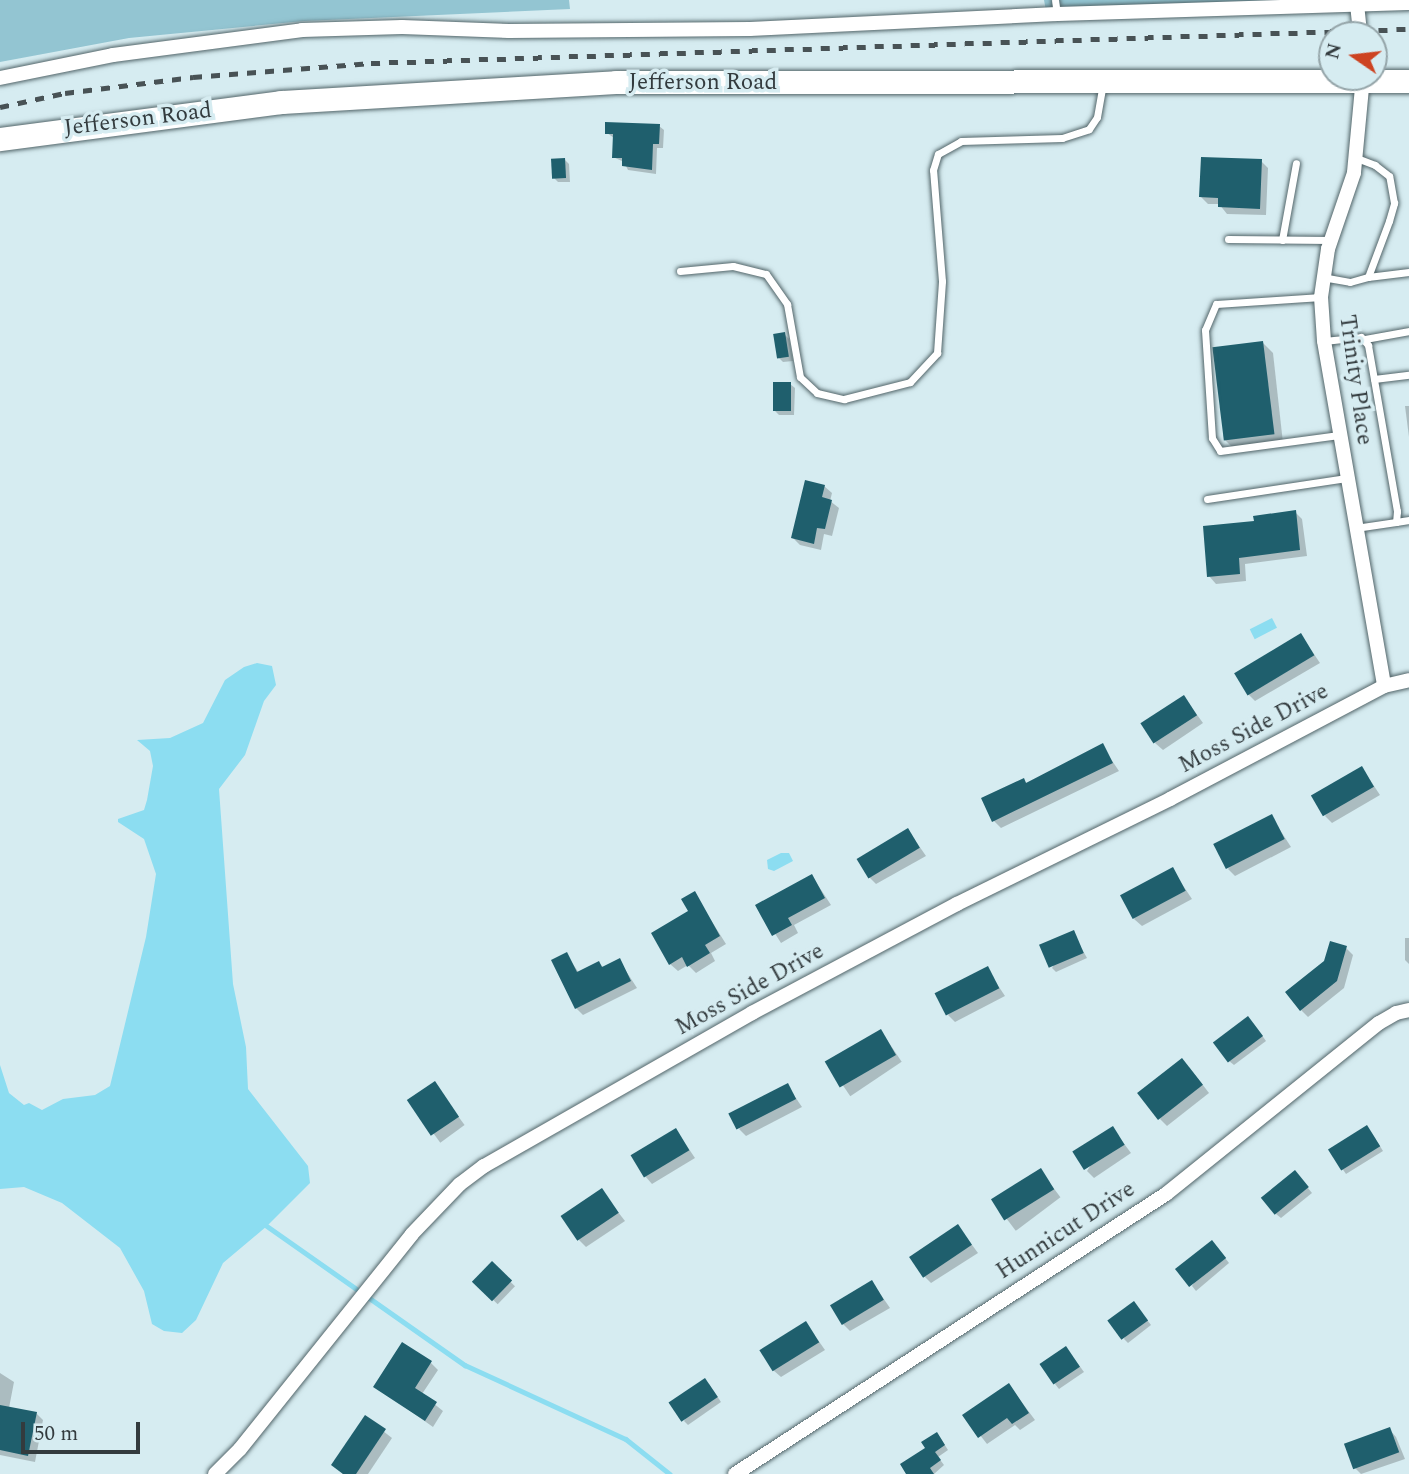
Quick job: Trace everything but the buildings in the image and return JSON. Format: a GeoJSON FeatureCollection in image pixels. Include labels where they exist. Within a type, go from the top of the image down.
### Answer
{"type":"FeatureCollection","features":[{"type":"Feature","properties":{"kind":"highway","name":"Jefferson Road"},"geometry":{"type":"LineString","coordinates":[[0,138],[281,102],[616,82],[1103,83],[1318,80]]}},
{"type":"Feature","properties":{"kind":"highway","name":"Jefferson Road"},"geometry":{"type":"LineString","coordinates":[[1388,81],[1409,82]]}},
{"type":"Feature","properties":{"kind":"street"},"geometry":{"type":"LineString","coordinates":[[0,78],[113,55],[302,30],[402,27],[509,31],[750,29],[1056,7],[1357,1],[1409,3]]}},
{"type":"Feature","properties":{"kind":"street"},"geometry":{"type":"LineString","coordinates":[[1357,1],[1359,21]]}},
{"type":"Feature","properties":{"kind":"street","name":"Trinity Place"},"geometry":{"type":"LineString","coordinates":[[1362,91],[1357,158],[1330,240],[1322,276],[1321,297],[1324,341],[1354,528],[1384,686]]}},
{"type":"Feature","properties":{"kind":"street","name":"Moss Side Drive"},"geometry":{"type":"LineString","coordinates":[[215,1474],[240,1449],[412,1234],[460,1184],[484,1166],[789,993],[1384,686],[1409,680]]}},
{"type":"Feature","properties":{"kind":"street","name":"Hunnicut Drive"},"geometry":{"type":"LineString","coordinates":[[735,1474],[1166,1194],[1379,1023],[1396,1013],[1409,1010]]}},
{"type":"Feature","properties":{"kind":"lane"},"geometry":{"type":"LineString","coordinates":[[680,271],[733,265],[766,274],[788,304],[800,377],[817,393],[844,399],[910,382],[937,353],[942,281],[933,170],[938,154],[961,141],[1062,138],[1089,129],[1097,117],[1103,83]]}},
{"type":"Feature","properties":{"kind":"lane"},"geometry":{"type":"LineString","coordinates":[[1357,158],[1375,165],[1389,176],[1393,188],[1389,221],[1368,277]]}},
{"type":"Feature","properties":{"kind":"lane"},"geometry":{"type":"LineString","coordinates":[[1282,240],[1296,163]]}},
{"type":"Feature","properties":{"kind":"lane"},"geometry":{"type":"LineString","coordinates":[[1228,239],[1330,240]]}},
{"type":"Feature","properties":{"kind":"lane"},"geometry":{"type":"LineString","coordinates":[[1322,276],[1350,282],[1409,272]]}},
{"type":"Feature","properties":{"kind":"lane"},"geometry":{"type":"LineString","coordinates":[[1321,297],[1216,304],[1205,330],[1212,438],[1220,451],[1339,435]]}},
{"type":"Feature","properties":{"kind":"lane"},"geometry":{"type":"LineString","coordinates":[[1324,341],[1365,339],[1409,331]]}},
{"type":"Feature","properties":{"kind":"lane"},"geometry":{"type":"LineString","coordinates":[[1365,339],[1397,511],[1396,522]]}},
{"type":"Feature","properties":{"kind":"lane"},"geometry":{"type":"LineString","coordinates":[[1374,379],[1409,375]]}},
{"type":"Feature","properties":{"kind":"lane"},"geometry":{"type":"LineString","coordinates":[[1207,499],[1346,478]]}},
{"type":"Feature","properties":{"kind":"lane"},"geometry":{"type":"LineString","coordinates":[[1354,528],[1409,520]]}},
{"type":"Feature","properties":{"kind":"shaded area"},"geometry":{"type":"Polygon","coordinates":[[[0,0],[569,0],[570,9],[304,21],[129,38],[0,62],[0,0]]]}},
{"type":"Feature","properties":{"kind":"shaded area"},"geometry":{"type":"Polygon","coordinates":[[[1044,0],[1409,0],[1047,16],[1044,0]]]}},
{"type":"Feature","properties":{"kind":"shaded area"},"geometry":{"type":"Polygon","coordinates":[[[1272,618],[1277,628],[1255,639],[1250,629],[1272,618]]]}},
{"type":"Feature","properties":{"kind":"shaded area"},"geometry":{"type":"Polygon","coordinates":[[[257,663],[272,666],[276,685],[264,701],[245,755],[219,789],[233,984],[246,1047],[248,1089],[308,1166],[310,1183],[267,1226],[223,1263],[196,1320],[182,1333],[164,1331],[152,1324],[144,1291],[120,1248],[62,1203],[24,1187],[0,1189],[0,1065],[9,1093],[24,1105],[29,1103],[42,1110],[63,1099],[95,1095],[110,1086],[146,937],[156,874],[144,839],[118,822],[118,819],[144,810],[147,800],[153,766],[150,751],[137,740],[170,738],[203,723],[225,680],[244,667],[257,663]]]}},
{"type":"Feature","properties":{"kind":"shaded area"},"geometry":{"type":"Polygon","coordinates":[[[781,853],[789,853],[793,861],[774,871],[768,869],[767,860],[781,853]]]}},
{"type":"Feature","properties":{"kind":"waterway"},"geometry":{"type":"LineString","coordinates":[[267,1226],[465,1365],[626,1439],[670,1474]]}},
{"type":"Feature","properties":{"kind":"railway"},"geometry":{"type":"LineString","coordinates":[[0,107],[65,93],[193,77],[371,63],[1409,29]]}}]}
